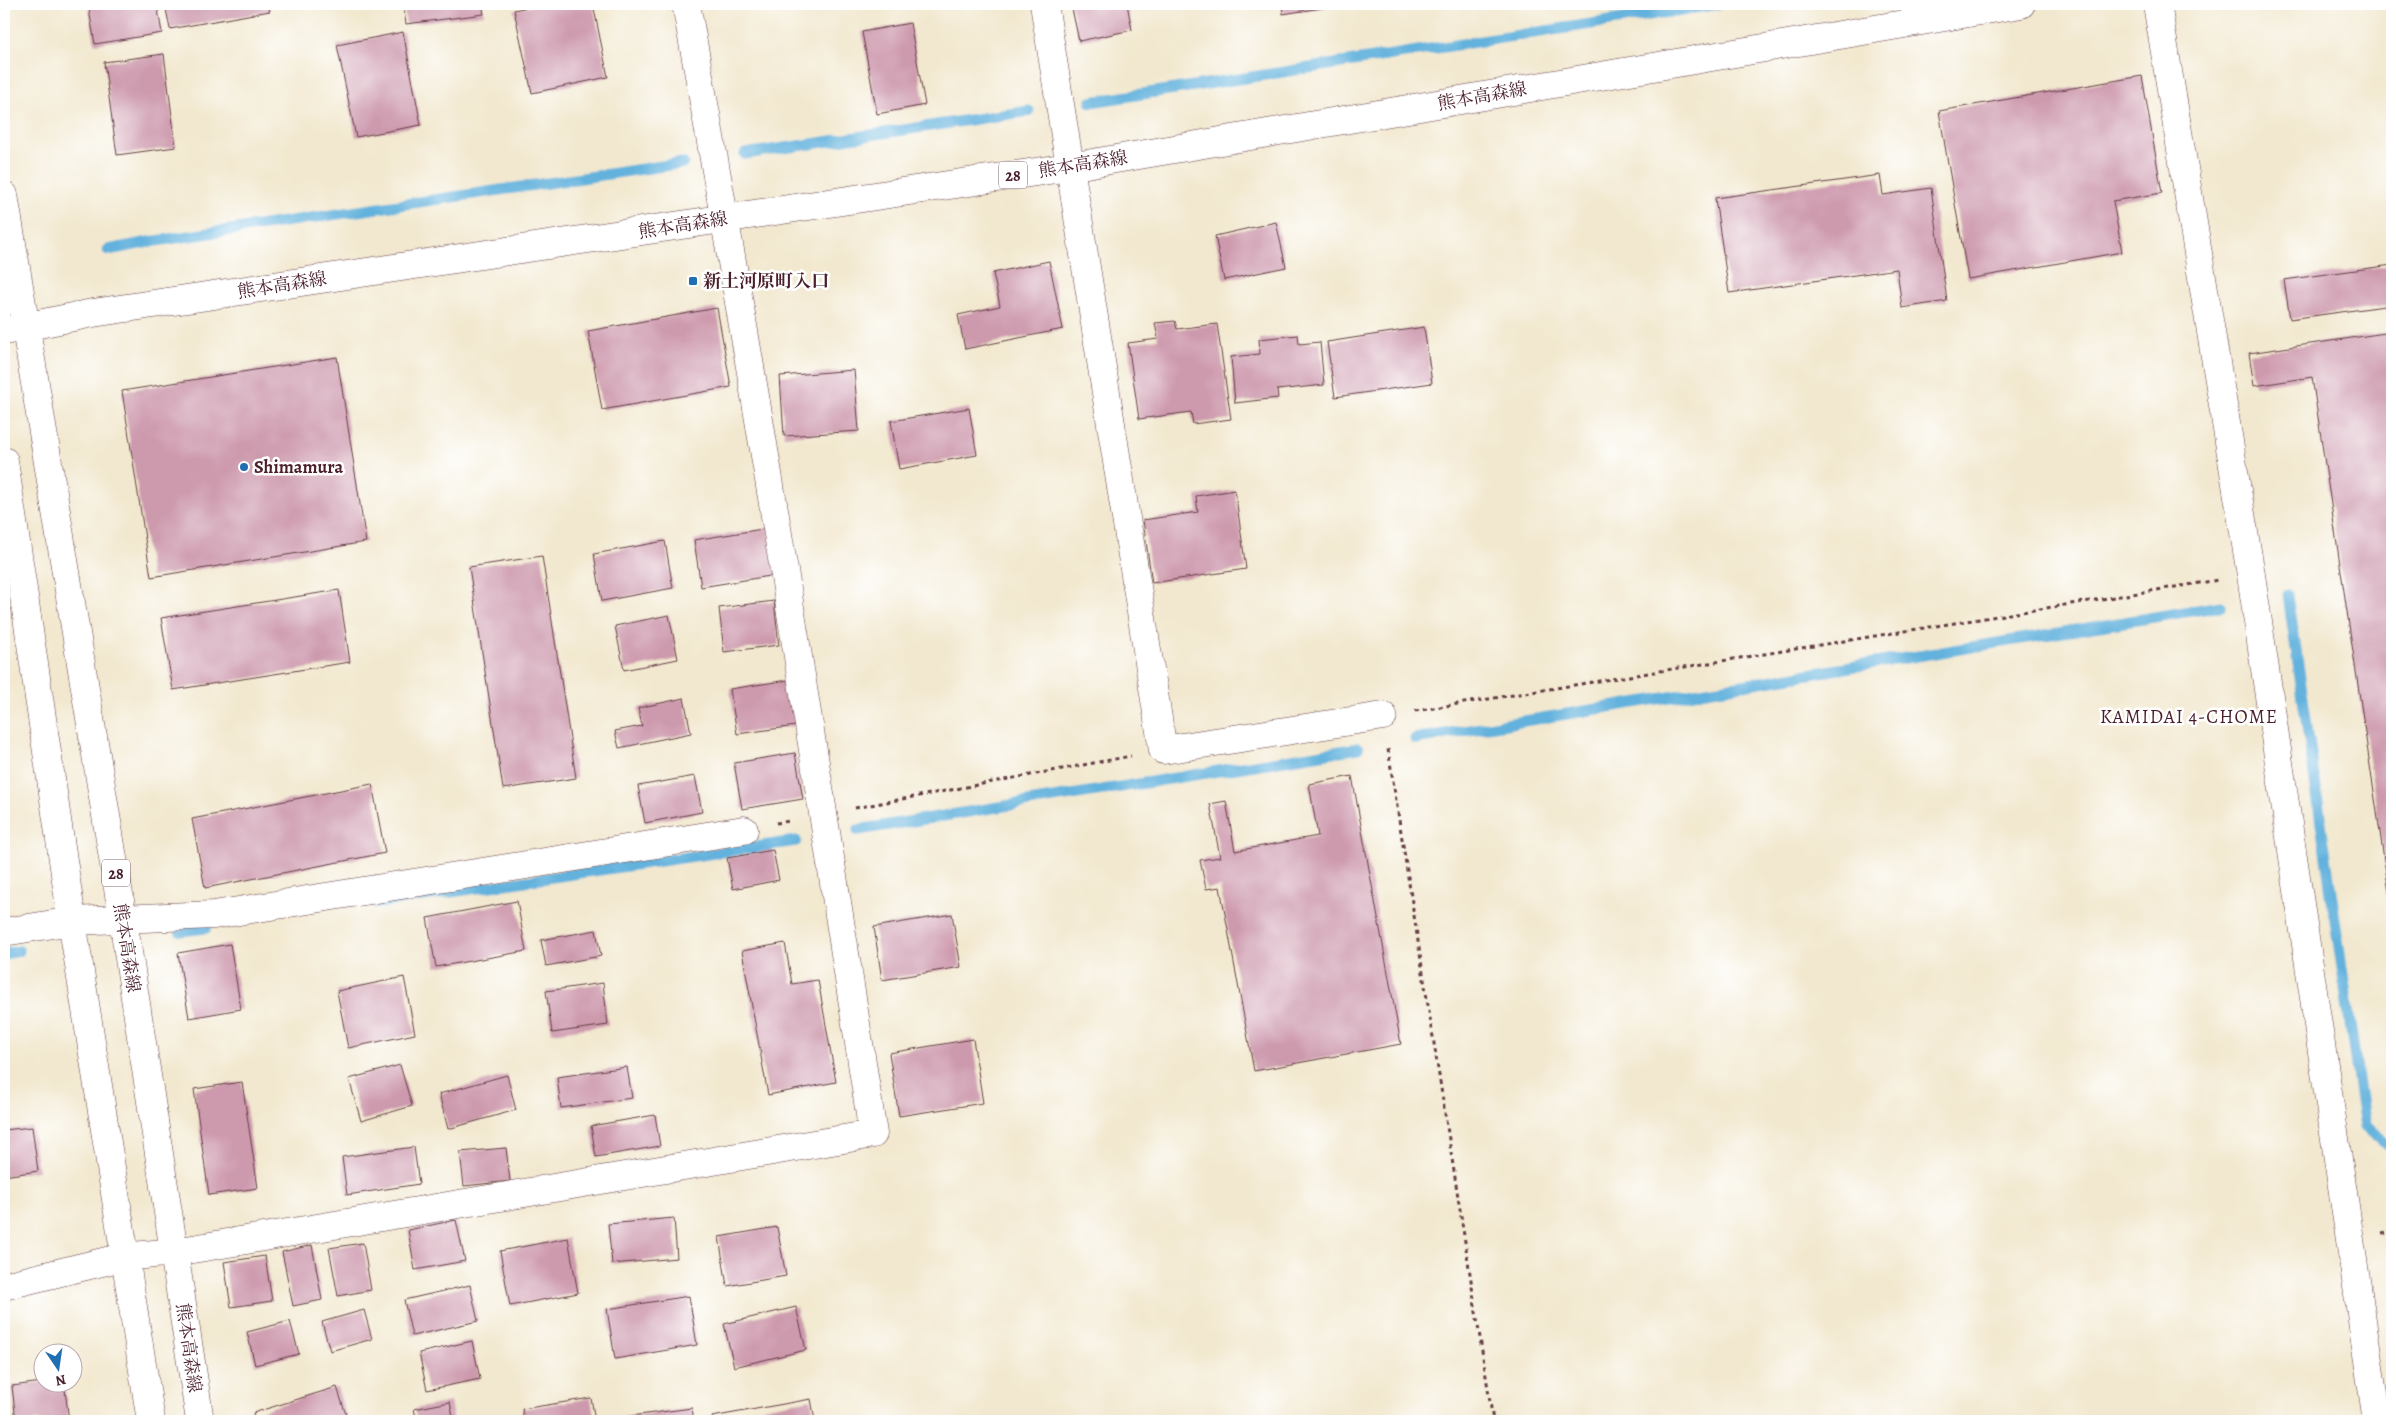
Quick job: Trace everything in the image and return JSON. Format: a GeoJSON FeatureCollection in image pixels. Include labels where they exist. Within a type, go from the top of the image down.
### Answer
{"type":"FeatureCollection","features":[{"type":"Feature","properties":{"kind":"main road"},"geometry":{"type":"LineString","coordinates":[[4,1286],[124,1256],[175,1252],[872,1134],[824,814],[725,218],[686,4]]}},
{"type":"Feature","properties":{"kind":"main road"},"geometry":{"type":"LineString","coordinates":[[1044,4],[1163,750],[1383,716]]}},
{"type":"Feature","properties":{"kind":"main road","name":"熊本高森線"},"geometry":{"type":"LineString","coordinates":[[200,1421],[123,919],[14,329],[93,313],[1069,167],[2021,4]]}},
{"type":"Feature","properties":{"kind":"main road"},"geometry":{"type":"LineString","coordinates":[[2157,4],[2251,575],[2377,1421]]}},
{"type":"Feature","properties":{"kind":"main road"},"geometry":{"type":"LineString","coordinates":[[4,195],[14,329]]}},
{"type":"Feature","properties":{"kind":"main road"},"geometry":{"type":"LineString","coordinates":[[4,461],[72,921],[151,1421]]}},
{"type":"Feature","properties":{"kind":"main road"},"geometry":{"type":"LineString","coordinates":[[4,932],[72,921],[214,914],[744,830]]}},
{"type":"Feature","properties":{"kind":"path"},"geometry":{"type":"LineString","coordinates":[[1493,1421],[1383,716],[2251,575]]}},
{"type":"Feature","properties":{"kind":"path"},"geometry":{"type":"LineString","coordinates":[[744,830],[1163,750]]}},
{"type":"Feature","properties":{"kind":"building"},"geometry":{"type":"Polygon","coordinates":[[[88,4],[157,4],[162,33],[95,44],[88,4]]]}},
{"type":"Feature","properties":{"kind":"building"},"geometry":{"type":"Polygon","coordinates":[[[165,4],[268,4],[270,11],[170,29],[165,4]]]}},
{"type":"Feature","properties":{"kind":"building"},"geometry":{"type":"Polygon","coordinates":[[[403,4],[482,4],[484,14],[406,24],[403,4]]]}},
{"type":"Feature","properties":{"kind":"building"},"geometry":{"type":"Polygon","coordinates":[[[542,4],[593,4],[608,77],[532,93],[514,10],[542,4]]]}},
{"type":"Feature","properties":{"kind":"building"},"geometry":{"type":"Polygon","coordinates":[[[1071,4],[1127,4],[1132,30],[1079,41],[1071,4]]]}},
{"type":"Feature","properties":{"kind":"building"},"geometry":{"type":"Polygon","coordinates":[[[1282,4],[1340,4],[1340,5],[1283,14],[1282,4]]]}},
{"type":"Feature","properties":{"kind":"building"},"geometry":{"type":"Polygon","coordinates":[[[910,23],[925,105],[877,114],[862,32],[910,23]]]}},
{"type":"Feature","properties":{"kind":"building"},"geometry":{"type":"Polygon","coordinates":[[[403,32],[421,125],[356,137],[337,45],[403,32]]]}},
{"type":"Feature","properties":{"kind":"building"},"geometry":{"type":"Polygon","coordinates":[[[164,54],[176,147],[117,155],[104,62],[164,54]]]}},
{"type":"Feature","properties":{"kind":"building"},"geometry":{"type":"Polygon","coordinates":[[[2142,76],[2162,193],[2113,201],[2122,252],[1968,279],[1939,111],[2142,76]]]}},
{"type":"Feature","properties":{"kind":"building"},"geometry":{"type":"Polygon","coordinates":[[[1880,175],[1883,195],[1931,188],[1947,301],[1902,308],[1897,269],[1729,293],[1715,198],[1880,175]]]}},
{"type":"Feature","properties":{"kind":"building"},"geometry":{"type":"Polygon","coordinates":[[[1276,222],[1286,267],[1224,280],[1215,236],[1276,222]]]}},
{"type":"Feature","properties":{"kind":"building"},"geometry":{"type":"Polygon","coordinates":[[[1049,261],[1063,329],[965,349],[958,315],[1000,306],[993,273],[1049,261]]]}},
{"type":"Feature","properties":{"kind":"building"},"geometry":{"type":"Polygon","coordinates":[[[2392,265],[2392,305],[2290,319],[2284,280],[2392,265]]]}},
{"type":"Feature","properties":{"kind":"building"},"geometry":{"type":"Polygon","coordinates":[[[717,308],[731,387],[602,410],[588,331],[717,308]]]}},
{"type":"Feature","properties":{"kind":"building"},"geometry":{"type":"Polygon","coordinates":[[[1175,321],[1177,329],[1217,324],[1231,419],[1193,424],[1191,412],[1139,419],[1128,343],[1158,339],[1155,323],[1175,321]]]}},
{"type":"Feature","properties":{"kind":"building"},"geometry":{"type":"Polygon","coordinates":[[[1424,327],[1432,383],[1335,397],[1327,342],[1424,327]]]}},
{"type":"Feature","properties":{"kind":"building"},"geometry":{"type":"Polygon","coordinates":[[[2392,332],[2391,906],[2312,377],[2254,386],[2249,353],[2392,332]]]}},
{"type":"Feature","properties":{"kind":"building"},"geometry":{"type":"Polygon","coordinates":[[[1298,335],[1299,344],[1320,342],[1324,385],[1277,390],[1278,398],[1235,403],[1231,357],[1260,354],[1259,339],[1298,335]]]}},
{"type":"Feature","properties":{"kind":"building","name":"Shimamura"},"geometry":{"type":"Polygon","coordinates":[[[337,357],[366,542],[151,577],[122,391],[337,357]]]}},
{"type":"Feature","properties":{"kind":"building"},"geometry":{"type":"Polygon","coordinates":[[[854,370],[859,431],[784,436],[780,376],[854,370]]]}},
{"type":"Feature","properties":{"kind":"building"},"geometry":{"type":"Polygon","coordinates":[[[969,408],[977,455],[899,469],[891,421],[969,408]]]}},
{"type":"Feature","properties":{"kind":"building"},"geometry":{"type":"Polygon","coordinates":[[[1235,490],[1246,569],[1152,583],[1143,520],[1198,512],[1196,496],[1235,490]]]}},
{"type":"Feature","properties":{"kind":"building"},"geometry":{"type":"Polygon","coordinates":[[[769,528],[776,575],[701,587],[694,540],[769,528]]]}},
{"type":"Feature","properties":{"kind":"building"},"geometry":{"type":"Polygon","coordinates":[[[665,541],[673,588],[602,601],[594,554],[665,541]]]}},
{"type":"Feature","properties":{"kind":"building"},"geometry":{"type":"Polygon","coordinates":[[[542,556],[576,778],[503,789],[469,567],[542,556]]]}},
{"type":"Feature","properties":{"kind":"building"},"geometry":{"type":"Polygon","coordinates":[[[339,590],[350,662],[173,690],[161,618],[339,590]]]}},
{"type":"Feature","properties":{"kind":"building"},"geometry":{"type":"Polygon","coordinates":[[[774,601],[779,645],[724,652],[719,608],[774,601]]]}},
{"type":"Feature","properties":{"kind":"building"},"geometry":{"type":"Polygon","coordinates":[[[669,615],[678,659],[624,670],[615,626],[669,615]]]}},
{"type":"Feature","properties":{"kind":"building"},"geometry":{"type":"Polygon","coordinates":[[[795,679],[803,725],[737,734],[730,689],[795,679]]]}},
{"type":"Feature","properties":{"kind":"building"},"geometry":{"type":"Polygon","coordinates":[[[684,698],[691,733],[619,748],[615,731],[642,726],[638,708],[684,698]]]}},
{"type":"Feature","properties":{"kind":"building"},"geometry":{"type":"Polygon","coordinates":[[[795,753],[803,799],[742,809],[734,763],[795,753]]]}},
{"type":"Feature","properties":{"kind":"building"},"geometry":{"type":"Polygon","coordinates":[[[695,776],[702,812],[645,823],[638,786],[695,776]]]}},
{"type":"Feature","properties":{"kind":"building"},"geometry":{"type":"Polygon","coordinates":[[[1352,776],[1401,1044],[1254,1071],[1220,887],[1206,889],[1200,860],[1220,857],[1210,804],[1226,801],[1235,851],[1318,836],[1309,784],[1352,776]]]}},
{"type":"Feature","properties":{"kind":"building"},"geometry":{"type":"Polygon","coordinates":[[[372,784],[385,853],[205,888],[192,819],[372,784]]]}},
{"type":"Feature","properties":{"kind":"building"},"geometry":{"type":"Polygon","coordinates":[[[773,850],[779,880],[733,889],[727,858],[773,850]]]}},
{"type":"Feature","properties":{"kind":"building"},"geometry":{"type":"Polygon","coordinates":[[[517,901],[526,951],[436,967],[427,918],[517,901]]]}},
{"type":"Feature","properties":{"kind":"building"},"geometry":{"type":"Polygon","coordinates":[[[952,914],[961,967],[882,980],[874,927],[952,914]]]}},
{"type":"Feature","properties":{"kind":"building"},"geometry":{"type":"Polygon","coordinates":[[[596,930],[601,956],[546,966],[541,940],[596,930]]]}},
{"type":"Feature","properties":{"kind":"building"},"geometry":{"type":"Polygon","coordinates":[[[785,943],[792,984],[818,980],[836,1082],[768,1095],[742,951],[785,943]]]}},
{"type":"Feature","properties":{"kind":"building"},"geometry":{"type":"Polygon","coordinates":[[[230,944],[241,1009],[189,1018],[178,953],[230,944]]]}},
{"type":"Feature","properties":{"kind":"building"},"geometry":{"type":"Polygon","coordinates":[[[404,977],[415,1034],[348,1048],[337,991],[404,977]]]}},
{"type":"Feature","properties":{"kind":"building"},"geometry":{"type":"Polygon","coordinates":[[[603,983],[608,1025],[552,1033],[546,991],[603,983]]]}},
{"type":"Feature","properties":{"kind":"building"},"geometry":{"type":"Polygon","coordinates":[[[973,1039],[983,1103],[899,1116],[889,1053],[973,1039]]]}},
{"type":"Feature","properties":{"kind":"building"},"geometry":{"type":"Polygon","coordinates":[[[400,1065],[412,1106],[361,1121],[349,1079],[400,1065]]]}},
{"type":"Feature","properties":{"kind":"building"},"geometry":{"type":"Polygon","coordinates":[[[627,1067],[632,1098],[561,1108],[557,1077],[627,1067]]]}},
{"type":"Feature","properties":{"kind":"building"},"geometry":{"type":"Polygon","coordinates":[[[507,1075],[516,1110],[448,1129],[439,1094],[507,1075]]]}},
{"type":"Feature","properties":{"kind":"building"},"geometry":{"type":"Polygon","coordinates":[[[242,1082],[258,1188],[209,1195],[194,1089],[242,1082]]]}},
{"type":"Feature","properties":{"kind":"building"},"geometry":{"type":"Polygon","coordinates":[[[655,1115],[660,1146],[596,1157],[591,1126],[655,1115]]]}},
{"type":"Feature","properties":{"kind":"building"},"geometry":{"type":"Polygon","coordinates":[[[32,1127],[38,1171],[4,1176],[4,1130],[32,1127]]]}},
{"type":"Feature","properties":{"kind":"building"},"geometry":{"type":"Polygon","coordinates":[[[414,1147],[419,1184],[347,1195],[342,1157],[414,1147]]]}},
{"type":"Feature","properties":{"kind":"building"},"geometry":{"type":"Polygon","coordinates":[[[506,1148],[510,1181],[464,1186],[460,1152],[506,1148]]]}},
{"type":"Feature","properties":{"kind":"building"},"geometry":{"type":"Polygon","coordinates":[[[674,1218],[677,1258],[612,1264],[608,1224],[674,1218]]]}},
{"type":"Feature","properties":{"kind":"building"},"geometry":{"type":"Polygon","coordinates":[[[456,1220],[465,1261],[415,1270],[408,1230],[456,1220]]]}},
{"type":"Feature","properties":{"kind":"building"},"geometry":{"type":"Polygon","coordinates":[[[777,1227],[786,1276],[727,1286],[719,1237],[777,1227]]]}},
{"type":"Feature","properties":{"kind":"building"},"geometry":{"type":"Polygon","coordinates":[[[568,1238],[578,1293],[510,1306],[500,1251],[568,1238]]]}},
{"type":"Feature","properties":{"kind":"building"},"geometry":{"type":"Polygon","coordinates":[[[363,1243],[371,1290],[338,1296],[329,1248],[363,1243]]]}},
{"type":"Feature","properties":{"kind":"building"},"geometry":{"type":"Polygon","coordinates":[[[312,1245],[322,1300],[293,1306],[282,1252],[312,1245]]]}},
{"type":"Feature","properties":{"kind":"building"},"geometry":{"type":"Polygon","coordinates":[[[265,1256],[272,1301],[231,1307],[224,1262],[265,1256]]]}},
{"type":"Feature","properties":{"kind":"building"},"geometry":{"type":"Polygon","coordinates":[[[470,1285],[478,1321],[412,1336],[404,1300],[470,1285]]]}},
{"type":"Feature","properties":{"kind":"building"},"geometry":{"type":"Polygon","coordinates":[[[689,1296],[697,1345],[615,1359],[607,1309],[689,1296]]]}},
{"type":"Feature","properties":{"kind":"building"},"geometry":{"type":"Polygon","coordinates":[[[796,1307],[806,1350],[734,1367],[724,1324],[796,1307]]]}},
{"type":"Feature","properties":{"kind":"building"},"geometry":{"type":"Polygon","coordinates":[[[364,1310],[372,1339],[330,1351],[322,1322],[364,1310]]]}},
{"type":"Feature","properties":{"kind":"building"},"geometry":{"type":"Polygon","coordinates":[[[290,1321],[299,1354],[255,1365],[247,1332],[290,1321]]]}},
{"type":"Feature","properties":{"kind":"building"},"geometry":{"type":"Polygon","coordinates":[[[472,1341],[480,1379],[427,1390],[419,1353],[472,1341]]]}},
{"type":"Feature","properties":{"kind":"building"},"geometry":{"type":"Polygon","coordinates":[[[32,1383],[32,1392],[65,1392],[69,1421],[16,1421],[12,1386],[32,1383]]]}},
{"type":"Feature","properties":{"kind":"building"},"geometry":{"type":"Polygon","coordinates":[[[337,1387],[348,1421],[255,1421],[253,1413],[337,1387]]]}},
{"type":"Feature","properties":{"kind":"building"},"geometry":{"type":"Polygon","coordinates":[[[591,1398],[595,1421],[524,1421],[522,1409],[591,1398]]]}},
{"type":"Feature","properties":{"kind":"building"},"geometry":{"type":"Polygon","coordinates":[[[811,1399],[815,1421],[713,1421],[712,1417],[811,1399]]]}},
{"type":"Feature","properties":{"kind":"building"},"geometry":{"type":"Polygon","coordinates":[[[450,1402],[454,1421],[417,1421],[414,1409],[450,1402]]]}},
{"type":"Feature","properties":{"kind":"building"},"geometry":{"type":"Polygon","coordinates":[[[692,1408],[694,1421],[609,1421],[608,1419],[692,1408]]]}},
{"type":"Feature","properties":{"kind":"waterway"},"geometry":{"type":"LineString","coordinates":[[1091,102],[1719,4]]}},
{"type":"Feature","properties":{"kind":"waterway"},"geometry":{"type":"LineString","coordinates":[[745,154],[1029,111]]}},
{"type":"Feature","properties":{"kind":"waterway"},"geometry":{"type":"LineString","coordinates":[[108,250],[149,242],[683,163]]}},
{"type":"Feature","properties":{"kind":"waterway"},"geometry":{"type":"LineString","coordinates":[[2288,595],[2365,1127],[2392,1147]]}},
{"type":"Feature","properties":{"kind":"waterway"},"geometry":{"type":"LineString","coordinates":[[1415,739],[2221,606]]}},
{"type":"Feature","properties":{"kind":"waterway"},"geometry":{"type":"LineString","coordinates":[[858,830],[1358,748]]}},
{"type":"Feature","properties":{"kind":"waterway"},"geometry":{"type":"LineString","coordinates":[[377,903],[796,841]]}},
{"type":"Feature","properties":{"kind":"waterway"},"geometry":{"type":"LineString","coordinates":[[180,931],[206,928]]}},
{"type":"Feature","properties":{"kind":"waterway"},"geometry":{"type":"LineString","coordinates":[[4,954],[19,951]]}},
{"type":"Feature","properties":{"kind":"place","name":"新土河原町入口"},"geometry":{"type":"Point","coordinates":[693,281]}},
{"type":"Feature","properties":{"kind":"place","name":"Shimamura"},"geometry":{"type":"Point","coordinates":[244,467]}},
{"type":"Feature","properties":{"kind":"district","name":"KAMIDAI 4-CHOME"},"geometry":{"type":"Point","coordinates":[2189,716]}}]}
